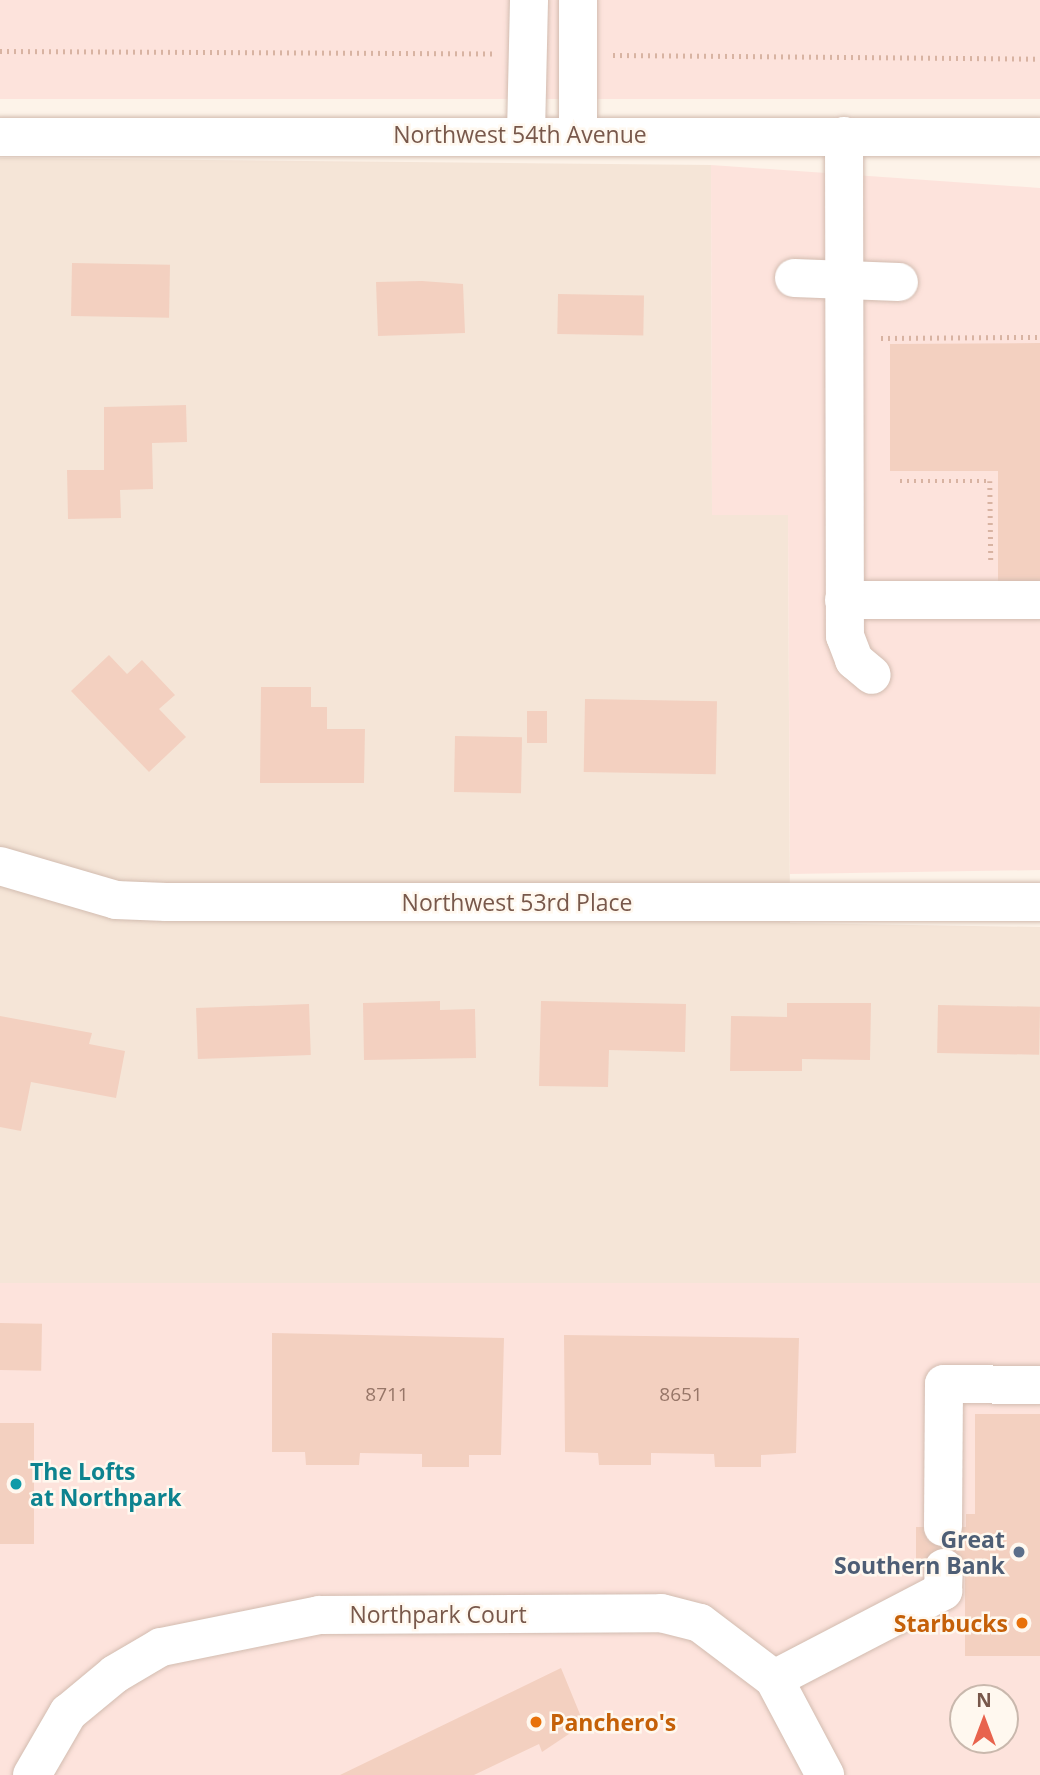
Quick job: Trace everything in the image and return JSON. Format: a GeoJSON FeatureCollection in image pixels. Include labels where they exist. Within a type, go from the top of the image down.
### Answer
{"type":"FeatureCollection","features":[{"type":"Feature","properties":{"kind":"street"},"geometry":{"type":"LineString","coordinates":[[578,0],[578,133]]}},
{"type":"Feature","properties":{"kind":"street"},"geometry":{"type":"LineString","coordinates":[[526,133],[527,3]]}},
{"type":"Feature","properties":{"kind":"street","name":"Northwest 54th Avenue"},"geometry":{"type":"LineString","coordinates":[[0,137],[526,133],[1040,137]]}},
{"type":"Feature","properties":{"kind":"street"},"geometry":{"type":"LineString","coordinates":[[844,136],[845,636],[854,660],[872,675]]}},
{"type":"Feature","properties":{"kind":"street"},"geometry":{"type":"LineString","coordinates":[[794,278],[898,282]]}},
{"type":"Feature","properties":{"kind":"street"},"geometry":{"type":"LineString","coordinates":[[844,600],[1040,600]]}},
{"type":"Feature","properties":{"kind":"street","name":"Northwest 53rd Place"},"geometry":{"type":"LineString","coordinates":[[0,866],[116,900],[166,902],[1040,902]]}},
{"type":"Feature","properties":{"kind":"street"},"geometry":{"type":"LineString","coordinates":[[943,1527],[944,1384],[1040,1385]]}},
{"type":"Feature","properties":{"kind":"street"},"geometry":{"type":"LineString","coordinates":[[774,1679],[943,1591],[944,1568]]}},
{"type":"Feature","properties":{"kind":"street","name":"Northpark Court"},"geometry":{"type":"LineString","coordinates":[[32,1775],[68,1713],[114,1674],[161,1647],[319,1615],[661,1613],[699,1623],[774,1679],[825,1775]]}},
{"type":"Feature","properties":{"kind":"path"},"geometry":{"type":"LineString","coordinates":[[0,51],[508,55]]}},
{"type":"Feature","properties":{"kind":"path"},"geometry":{"type":"LineString","coordinates":[[603,55],[1040,59]]}},
{"type":"Feature","properties":{"kind":"path"},"geometry":{"type":"LineString","coordinates":[[879,326],[879,338],[1040,337]]}},
{"type":"Feature","properties":{"kind":"path"},"geometry":{"type":"LineString","coordinates":[[900,481],[990,481],[991,575]]}},
{"type":"Feature","properties":{"kind":"shaded area"},"geometry":{"type":"Polygon","coordinates":[[[0,0],[1040,0],[1040,99],[0,99],[0,0]]]}},
{"type":"Feature","properties":{"kind":"shaded area"},"geometry":{"type":"Polygon","coordinates":[[[0,158],[711,165],[712,515],[788,515],[790,923],[1040,927],[1040,1283],[0,1283],[0,158]]]}},
{"type":"Feature","properties":{"kind":"shaded area"},"geometry":{"type":"Polygon","coordinates":[[[711,165],[1040,188],[1040,870],[790,874],[788,515],[712,515],[711,165]]]}},
{"type":"Feature","properties":{"kind":"shaded area"},"geometry":{"type":"Polygon","coordinates":[[[0,1283],[1040,1283],[1040,1775],[0,1775],[0,1283]]]}},
{"type":"Feature","properties":{"kind":"building"},"geometry":{"type":"Polygon","coordinates":[[[72,263],[170,265],[169,318],[71,316],[72,263]]]}},
{"type":"Feature","properties":{"kind":"building"},"geometry":{"type":"Polygon","coordinates":[[[376,282],[463,284],[465,333],[378,336],[376,282]]]}},
{"type":"Feature","properties":{"kind":"building"},"geometry":{"type":"Polygon","coordinates":[[[558,294],[644,296],[643,335],[557,334],[558,294]]]}},
{"type":"Feature","properties":{"kind":"building"},"geometry":{"type":"Polygon","coordinates":[[[1040,343],[1040,588],[998,588],[998,471],[890,471],[890,344],[1040,343]]]}},
{"type":"Feature","properties":{"kind":"building"},"geometry":{"type":"Polygon","coordinates":[[[186,405],[187,442],[152,443],[153,489],[120,490],[121,518],[68,519],[67,470],[104,470],[104,407],[186,405]]]}},
{"type":"Feature","properties":{"kind":"building"},"geometry":{"type":"Polygon","coordinates":[[[109,655],[127,674],[142,660],[175,695],[159,709],[186,737],[149,772],[71,691],[109,655]]]}},
{"type":"Feature","properties":{"kind":"building"},"geometry":{"type":"Polygon","coordinates":[[[261,687],[311,687],[311,707],[327,707],[327,729],[365,729],[364,783],[260,783],[261,687]]]}},
{"type":"Feature","properties":{"kind":"building"},"geometry":{"type":"Polygon","coordinates":[[[585,699],[717,701],[716,774],[584,772],[585,699]]]}},
{"type":"Feature","properties":{"kind":"building"},"geometry":{"type":"Polygon","coordinates":[[[527,711],[547,711],[547,743],[527,743],[527,711]]]}},
{"type":"Feature","properties":{"kind":"building"},"geometry":{"type":"Polygon","coordinates":[[[455,736],[522,737],[521,793],[454,792],[455,736]]]}},
{"type":"Feature","properties":{"kind":"building"},"geometry":{"type":"Polygon","coordinates":[[[440,1001],[440,1010],[475,1009],[476,1058],[364,1060],[363,1003],[440,1001]]]}},
{"type":"Feature","properties":{"kind":"building"},"geometry":{"type":"Polygon","coordinates":[[[541,1001],[686,1004],[685,1052],[609,1050],[608,1087],[539,1086],[541,1001]]]}},
{"type":"Feature","properties":{"kind":"building"},"geometry":{"type":"Polygon","coordinates":[[[787,1003],[871,1003],[870,1060],[802,1059],[802,1071],[730,1071],[731,1016],[787,1017],[787,1003]]]}},
{"type":"Feature","properties":{"kind":"building"},"geometry":{"type":"Polygon","coordinates":[[[309,1004],[311,1055],[198,1059],[196,1008],[309,1004]]]}},
{"type":"Feature","properties":{"kind":"building"},"geometry":{"type":"Polygon","coordinates":[[[938,1005],[1040,1007],[1039,1055],[937,1053],[938,1005]]]}},
{"type":"Feature","properties":{"kind":"building"},"geometry":{"type":"Polygon","coordinates":[[[0,1016],[92,1033],[89,1044],[125,1051],[116,1098],[31,1082],[21,1131],[0,1127],[0,1016]]]}},
{"type":"Feature","properties":{"kind":"building"},"geometry":{"type":"Polygon","coordinates":[[[0,1323],[42,1324],[41,1371],[0,1370],[0,1323]]]}},
{"type":"Feature","properties":{"kind":"building"},"geometry":{"type":"Polygon","coordinates":[[[272,1333],[504,1338],[501,1455],[469,1455],[469,1467],[422,1467],[422,1454],[360,1453],[359,1465],[306,1465],[305,1452],[272,1452],[272,1333]]]}},
{"type":"Feature","properties":{"kind":"building"},"geometry":{"type":"Polygon","coordinates":[[[564,1335],[799,1338],[796,1453],[761,1455],[761,1467],[715,1467],[714,1454],[651,1453],[651,1465],[599,1465],[598,1453],[565,1452],[564,1335]]]}},
{"type":"Feature","properties":{"kind":"building"},"geometry":{"type":"Polygon","coordinates":[[[975,1414],[1040,1414],[1040,1656],[965,1656],[965,1568],[916,1568],[916,1527],[966,1527],[966,1514],[975,1514],[975,1414]]]}},
{"type":"Feature","properties":{"kind":"building","name":"The Lofts at Northpark"},"geometry":{"type":"Polygon","coordinates":[[[0,1423],[34,1423],[34,1544],[0,1544],[0,1423]]]}},
{"type":"Feature","properties":{"kind":"building"},"geometry":{"type":"Polygon","coordinates":[[[561,1668],[584,1724],[542,1752],[539,1744],[474,1775],[340,1775],[561,1668]]]}},
{"type":"Feature","properties":{"kind":"place","name":"The Lofts at Northpark"},"geometry":{"type":"Point","coordinates":[16,1484]}},
{"type":"Feature","properties":{"kind":"place","name":"Great Southern Bank"},"geometry":{"type":"Point","coordinates":[1019,1552]}},
{"type":"Feature","properties":{"kind":"place","name":"Starbucks"},"geometry":{"type":"Point","coordinates":[1022,1623]}},
{"type":"Feature","properties":{"kind":"place","name":"Panchero's"},"geometry":{"type":"Point","coordinates":[536,1722]}}]}
